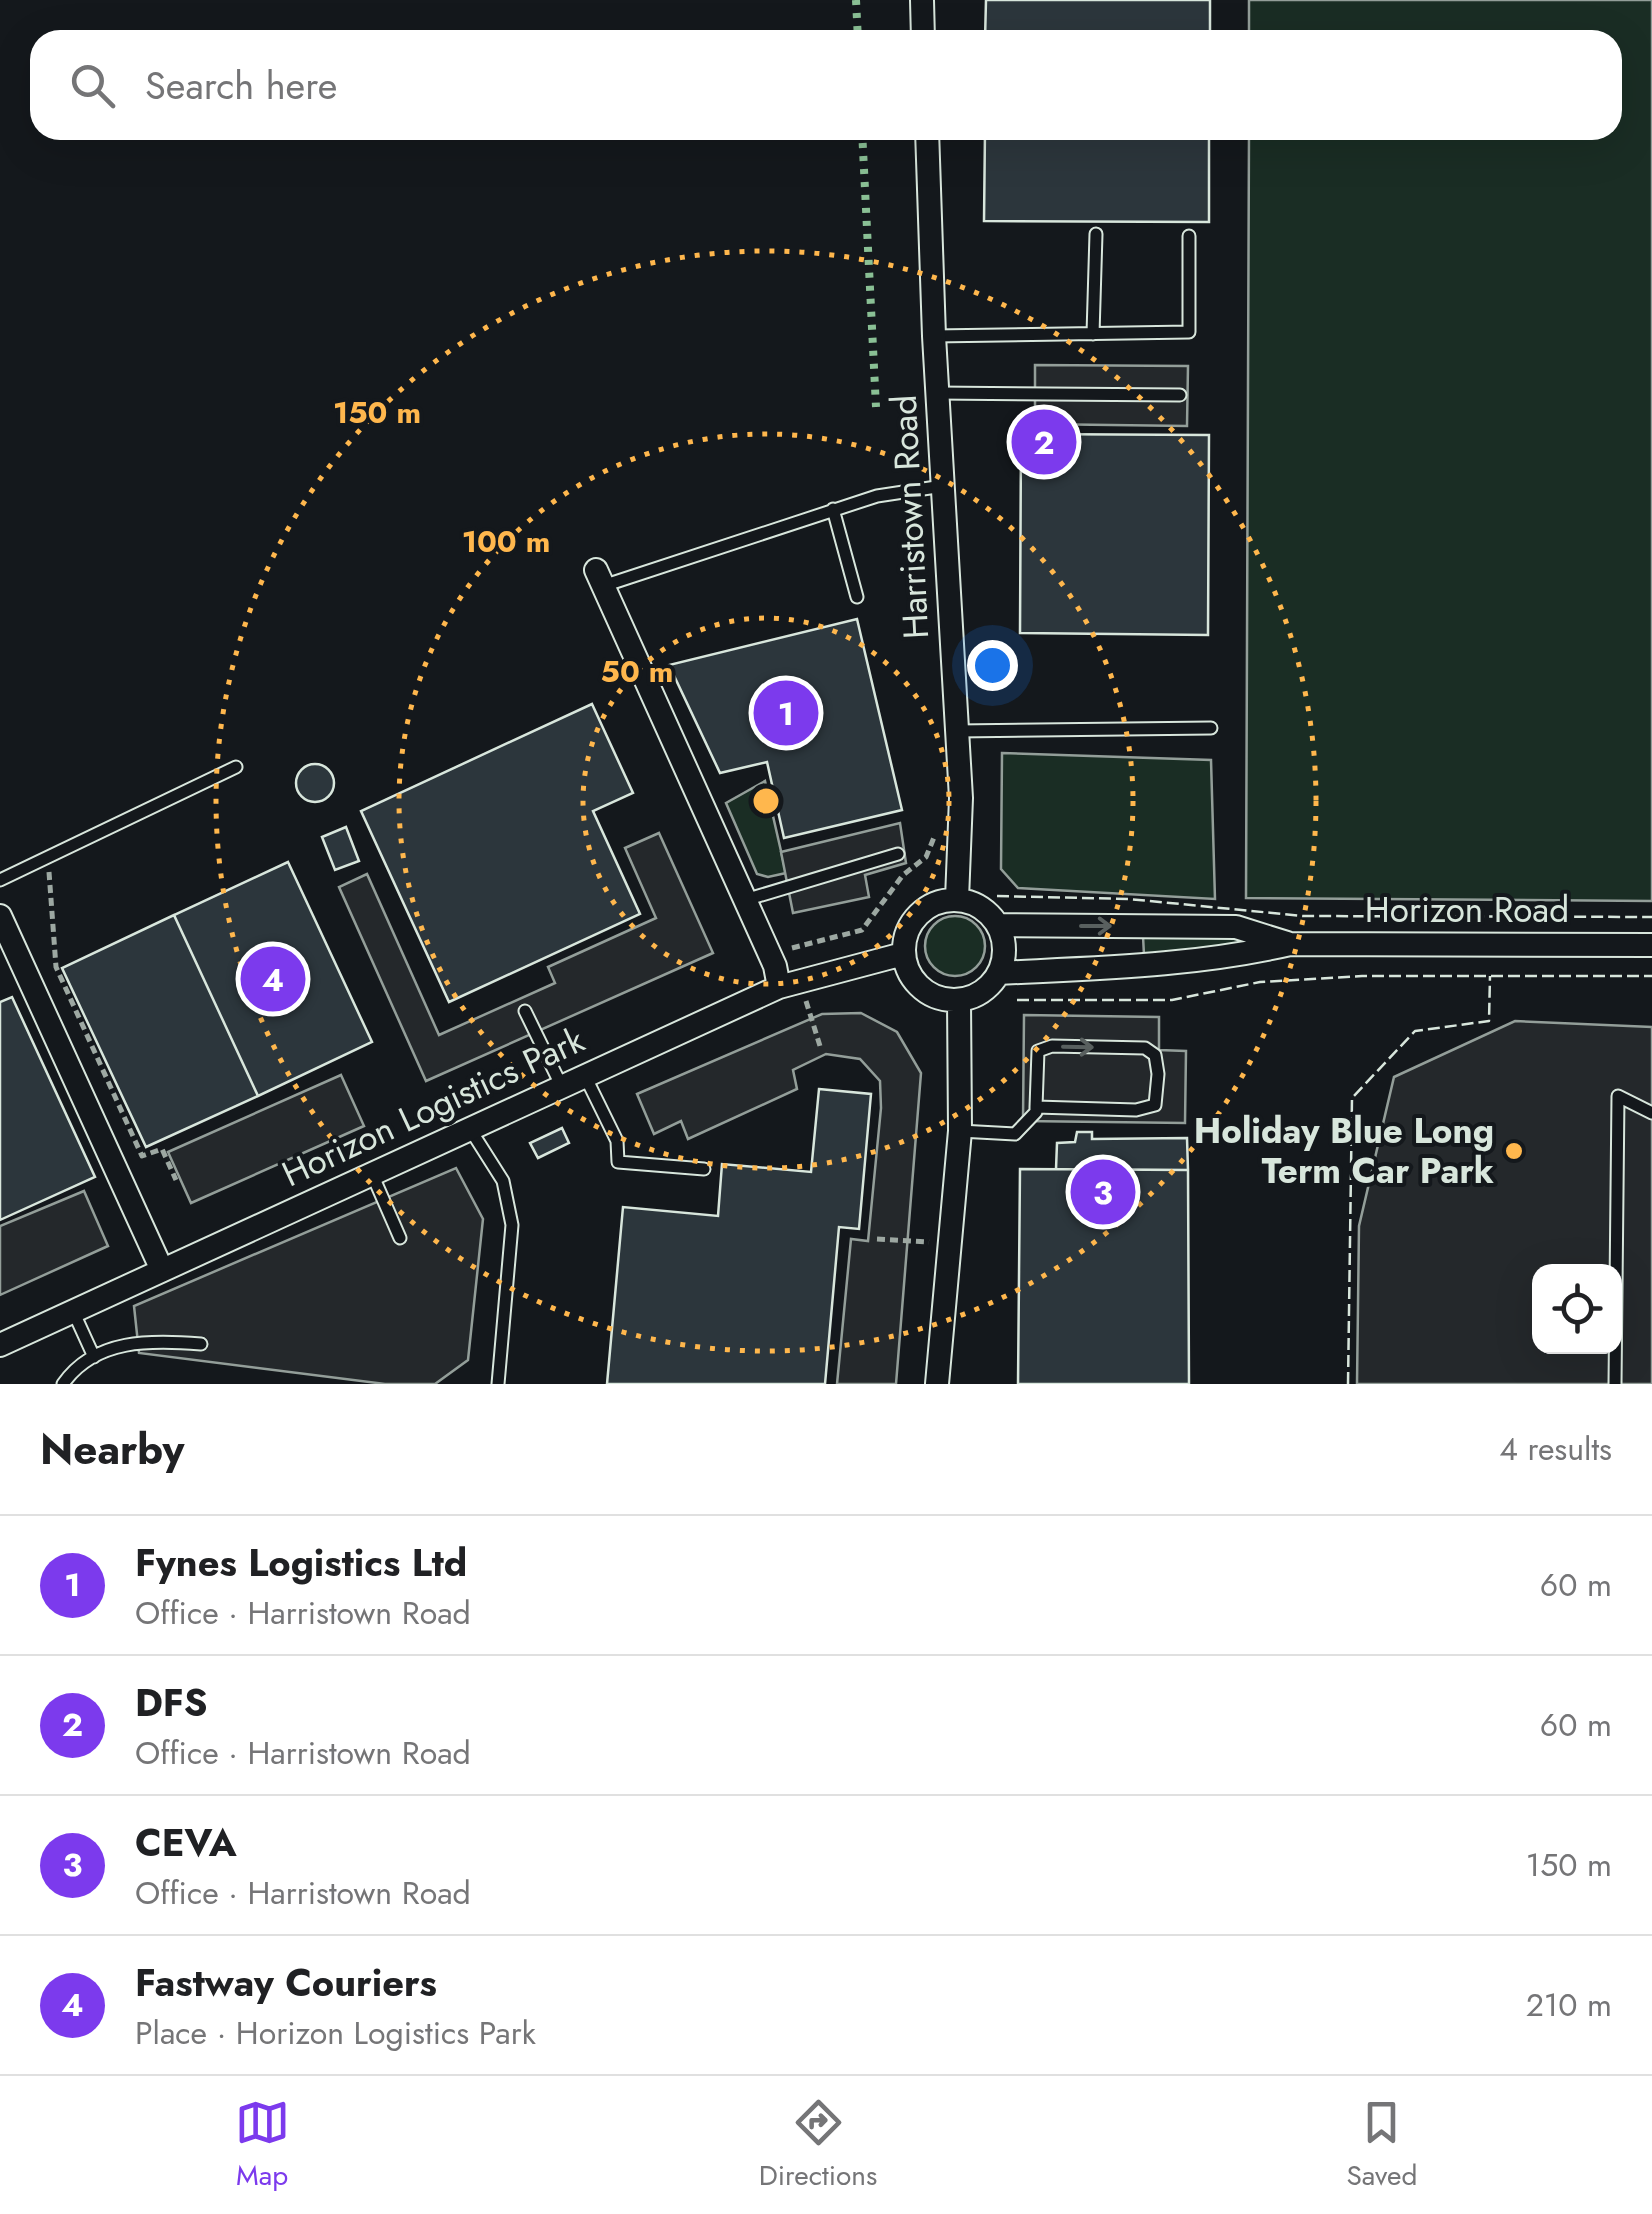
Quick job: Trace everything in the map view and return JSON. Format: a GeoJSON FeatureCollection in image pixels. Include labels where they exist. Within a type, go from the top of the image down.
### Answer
{"type":"FeatureCollection","features":[{"type":"Feature","properties":{"kind":"street"},"geometry":{"type":"LineString","coordinates":[[922,0],[924,30]]}},
{"type":"Feature","properties":{"kind":"street","name":"Harristown Road"},"geometry":{"type":"LineString","coordinates":[[926,140],[961,798],[957,899]]}},
{"type":"Feature","properties":{"kind":"street"},"geometry":{"type":"LineString","coordinates":[[600,578],[775,966],[790,984]]}},
{"type":"Feature","properties":{"kind":"street"},"geometry":{"type":"LineString","coordinates":[[957,899],[988,912],[1004,941],[999,973],[976,996],[959,1000],[928,994],[907,970],[903,954],[905,936],[924,908],[957,899]]}},
{"type":"Feature","properties":{"kind":"street"},"geometry":{"type":"LineString","coordinates":[[0,916],[162,1270]]}},
{"type":"Feature","properties":{"kind":"street","name":"Horizon Road"},"geometry":{"type":"LineString","coordinates":[[999,926],[1236,927],[1290,944]]}},
{"type":"Feature","properties":{"kind":"street","name":"Horizon Road"},"geometry":{"type":"LineString","coordinates":[[999,973],[1167,964],[1239,956],[1290,944],[1649,946]]}},
{"type":"Feature","properties":{"kind":"street","name":"Horizon Logistics Park"},"geometry":{"type":"LineString","coordinates":[[0,1345],[790,984],[903,954]]}},
{"type":"Feature","properties":{"kind":"street"},"geometry":{"type":"LineString","coordinates":[[937,1384],[960,1131],[959,1000]]}},
{"type":"Feature","properties":{"kind":"lane"},"geometry":{"type":"LineString","coordinates":[[1093,334],[1096,234]]}},
{"type":"Feature","properties":{"kind":"lane"},"geometry":{"type":"LineString","coordinates":[[934,336],[1189,332],[1189,236]]}},
{"type":"Feature","properties":{"kind":"lane"},"geometry":{"type":"LineString","coordinates":[[938,393],[1180,395]]}},
{"type":"Feature","properties":{"kind":"lane"},"geometry":{"type":"LineString","coordinates":[[600,578],[877,496],[943,486]]}},
{"type":"Feature","properties":{"kind":"lane"},"geometry":{"type":"LineString","coordinates":[[833,509],[858,597]]}},
{"type":"Feature","properties":{"kind":"lane"},"geometry":{"type":"LineString","coordinates":[[957,731],[1211,728]]}},
{"type":"Feature","properties":{"kind":"lane"},"geometry":{"type":"LineString","coordinates":[[0,880],[236,768]]}},
{"type":"Feature","properties":{"kind":"lane"},"geometry":{"type":"LineString","coordinates":[[745,900],[898,854]]}},
{"type":"Feature","properties":{"kind":"lane"},"geometry":{"type":"LineString","coordinates":[[525,1011],[562,1087]]}},
{"type":"Feature","properties":{"kind":"lane"},"geometry":{"type":"LineString","coordinates":[[960,1131],[1014,1134],[1036,1112],[1036,1107],[1038,1051],[1052,1046],[1145,1048],[1155,1055],[1155,1104],[1136,1110],[1036,1107]]}},
{"type":"Feature","properties":{"kind":"lane"},"geometry":{"type":"LineString","coordinates":[[585,1076],[617,1141],[618,1162],[704,1170]]}},
{"type":"Feature","properties":{"kind":"lane"},"geometry":{"type":"LineString","coordinates":[[1615,1384],[1618,1096],[1652,1114]]}},
{"type":"Feature","properties":{"kind":"lane"},"geometry":{"type":"LineString","coordinates":[[470,1129],[504,1181],[512,1226],[498,1384]]}},
{"type":"Feature","properties":{"kind":"lane"},"geometry":{"type":"LineString","coordinates":[[372,1174],[400,1238]]}},
{"type":"Feature","properties":{"kind":"lane"},"geometry":{"type":"LineString","coordinates":[[73,1311],[94,1358]]}},
{"type":"Feature","properties":{"kind":"lane"},"geometry":{"type":"LineString","coordinates":[[63,1384],[113,1348],[155,1340],[201,1344]]}},
{"type":"Feature","properties":{"kind":"path"},"geometry":{"type":"LineString","coordinates":[[791,949],[862,930],[903,875],[926,858],[939,825]]}},
{"type":"Feature","properties":{"kind":"path"},"geometry":{"type":"LineString","coordinates":[[48,856],[56,967],[142,1156],[162,1149],[176,1180]]}},
{"type":"Feature","properties":{"kind":"path"},"geometry":{"type":"LineString","coordinates":[[790,984],[820,1046]]}},
{"type":"Feature","properties":{"kind":"path"},"geometry":{"type":"LineString","coordinates":[[877,1239],[950,1244]]}},
{"type":"Feature","properties":{"kind":"green space"},"geometry":{"type":"Polygon","coordinates":[[[1249,0],[1652,0],[1652,901],[1246,898],[1249,140],[1622,140],[1622,30],[1249,30],[1249,0]]]}},
{"type":"Feature","properties":{"kind":"green space"},"geometry":{"type":"Polygon","coordinates":[[[1002,753],[1211,760],[1215,899],[1018,888],[1001,869],[1002,753]]]}},
{"type":"Feature","properties":{"kind":"green space"},"geometry":{"type":"Polygon","coordinates":[[[765,781],[786,873],[768,877],[757,874],[726,803],[765,781]]]}},
{"type":"Feature","properties":{"kind":"green space"},"geometry":{"type":"Polygon","coordinates":[[[955,916],[977,924],[985,946],[977,968],[955,976],[933,968],[925,946],[933,924],[955,916]]]}},
{"type":"Feature","properties":{"kind":"green space"},"geometry":{"type":"Polygon","coordinates":[[[1143,936],[1231,936],[1272,945],[1144,955],[1143,936]]]}},
{"type":"Feature","properties":{"kind":"shaded area"},"geometry":{"type":"Polygon","coordinates":[[[1035,365],[1188,366],[1187,426],[1035,424],[1035,365]]]}},
{"type":"Feature","properties":{"kind":"shaded area"},"geometry":{"type":"Polygon","coordinates":[[[900,823],[906,863],[865,875],[869,897],[793,913],[781,852],[900,823]]]}},
{"type":"Feature","properties":{"kind":"shaded area"},"geometry":{"type":"Polygon","coordinates":[[[659,833],[713,953],[426,1081],[339,887],[367,874],[439,1035],[555,983],[548,967],[656,918],[625,848],[659,833]]]}},
{"type":"Feature","properties":{"kind":"shaded area"},"geometry":{"type":"Polygon","coordinates":[[[861,1013],[897,1032],[921,1073],[896,1384],[837,1384],[851,1239],[868,1241],[881,1108],[880,1081],[860,1059],[826,1054],[793,1070],[797,1089],[688,1139],[681,1121],[654,1134],[637,1094],[822,1014],[861,1013]]]}},
{"type":"Feature","properties":{"kind":"shaded area"},"geometry":{"type":"Polygon","coordinates":[[[1024,1015],[1159,1017],[1159,1050],[1186,1051],[1185,1123],[1023,1121],[1024,1015]]]}},
{"type":"Feature","properties":{"kind":"shaded area","name":"Holiday Blue Long Term Car Park"},"geometry":{"type":"Polygon","coordinates":[[[1515,1021],[1652,1027],[1652,1384],[1357,1384],[1359,1226],[1394,1077],[1515,1021]]]}},
{"type":"Feature","properties":{"kind":"shaded area"},"geometry":{"type":"Polygon","coordinates":[[[341,1075],[364,1126],[191,1203],[168,1152],[341,1075]]]}},
{"type":"Feature","properties":{"kind":"shaded area"},"geometry":{"type":"Polygon","coordinates":[[[456,1168],[483,1219],[468,1360],[435,1384],[385,1384],[139,1353],[134,1306],[456,1168]]]}},
{"type":"Feature","properties":{"kind":"shaded area"},"geometry":{"type":"Polygon","coordinates":[[[84,1191],[108,1246],[0,1295],[0,1226],[84,1191]]]}},
{"type":"Feature","properties":{"kind":"building"},"geometry":{"type":"Polygon","coordinates":[[[986,0],[1210,0],[1210,30],[985,30],[986,0]]]}},
{"type":"Feature","properties":{"kind":"building"},"geometry":{"type":"Polygon","coordinates":[[[985,140],[1209,140],[1209,222],[984,221],[985,140]]]}},
{"type":"Feature","properties":{"kind":"building"},"geometry":{"type":"Polygon","coordinates":[[[1021,434],[1209,435],[1208,635],[1020,633],[1021,434]]]}},
{"type":"Feature","properties":{"kind":"building"},"geometry":{"type":"Polygon","coordinates":[[[857,619],[902,810],[784,838],[767,762],[720,773],[669,665],[857,619]]]}},
{"type":"Feature","properties":{"kind":"building"},"geometry":{"type":"Polygon","coordinates":[[[592,704],[633,793],[593,811],[640,914],[449,1002],[361,811],[592,704]]]}},
{"type":"Feature","properties":{"kind":"building"},"geometry":{"type":"Polygon","coordinates":[[[315,764],[328,770],[334,783],[328,796],[315,802],[302,796],[296,783],[302,770],[315,764]]]}},
{"type":"Feature","properties":{"kind":"building"},"geometry":{"type":"Polygon","coordinates":[[[346,827],[359,861],[335,870],[322,837],[346,827]]]}},
{"type":"Feature","properties":{"kind":"building"},"geometry":{"type":"Polygon","coordinates":[[[288,862],[372,1042],[258,1096],[174,915],[288,862]]]}},
{"type":"Feature","properties":{"kind":"building"},"geometry":{"type":"Polygon","coordinates":[[[174,915],[258,1096],[146,1147],[62,968],[174,915]]]}},
{"type":"Feature","properties":{"kind":"building"},"geometry":{"type":"Polygon","coordinates":[[[12,997],[95,1177],[0,1220],[0,1002],[12,997]]]}},
{"type":"Feature","properties":{"kind":"building"},"geometry":{"type":"Polygon","coordinates":[[[819,1089],[871,1094],[859,1229],[839,1227],[825,1384],[607,1384],[623,1207],[718,1216],[722,1164],[811,1172],[819,1089]]]}},
{"type":"Feature","properties":{"kind":"building"},"geometry":{"type":"Polygon","coordinates":[[[562,1128],[569,1143],[538,1158],[530,1143],[562,1128]]]}},
{"type":"Feature","properties":{"kind":"building"},"geometry":{"type":"Polygon","coordinates":[[[1077,1132],[1092,1132],[1092,1139],[1187,1138],[1188,1170],[1056,1169],[1057,1143],[1075,1142],[1077,1132]]]}},
{"type":"Feature","properties":{"kind":"building"},"geometry":{"type":"Polygon","coordinates":[[[1020,1169],[1188,1170],[1189,1384],[1018,1384],[1020,1169]]]}},
{"type":"Feature","properties":{"kind":"hedge"},"geometry":{"type":"LineString","coordinates":[[856,0],[858,30]]}},
{"type":"Feature","properties":{"kind":"hedge"},"geometry":{"type":"LineString","coordinates":[[863,140],[876,407]]}},
{"type":"Feature","properties":{"kind":"fence"},"geometry":{"type":"LineString","coordinates":[[997,896],[1129,899],[1303,916],[1652,917]]}},
{"type":"Feature","properties":{"kind":"fence"},"geometry":{"type":"LineString","coordinates":[[1017,1000],[1172,1000],[1260,982],[1362,976],[1652,976]]}},
{"type":"Feature","properties":{"kind":"fence"},"geometry":{"type":"LineString","coordinates":[[1348,1384],[1352,1098],[1415,1031],[1489,1021],[1490,976]]}},
{"type":"Feature","properties":{"kind":"place","name":"DFS"},"geometry":{"type":"Point","coordinates":[1044,442]}},
{"type":"Feature","properties":{"kind":"place","name":"Fynes Logistics Ltd"},"geometry":{"type":"Point","coordinates":[786,713]}},
{"type":"Feature","properties":{"kind":"place","name":"Fastway Couriers"},"geometry":{"type":"Point","coordinates":[273,979]}},
{"type":"Feature","properties":{"kind":"place","name":"Holiday Blue Long Term Car Park"},"geometry":{"type":"Point","coordinates":[1514,1151]}},
{"type":"Feature","properties":{"kind":"place","name":"CEVA"},"geometry":{"type":"Point","coordinates":[1103,1192]}}]}
